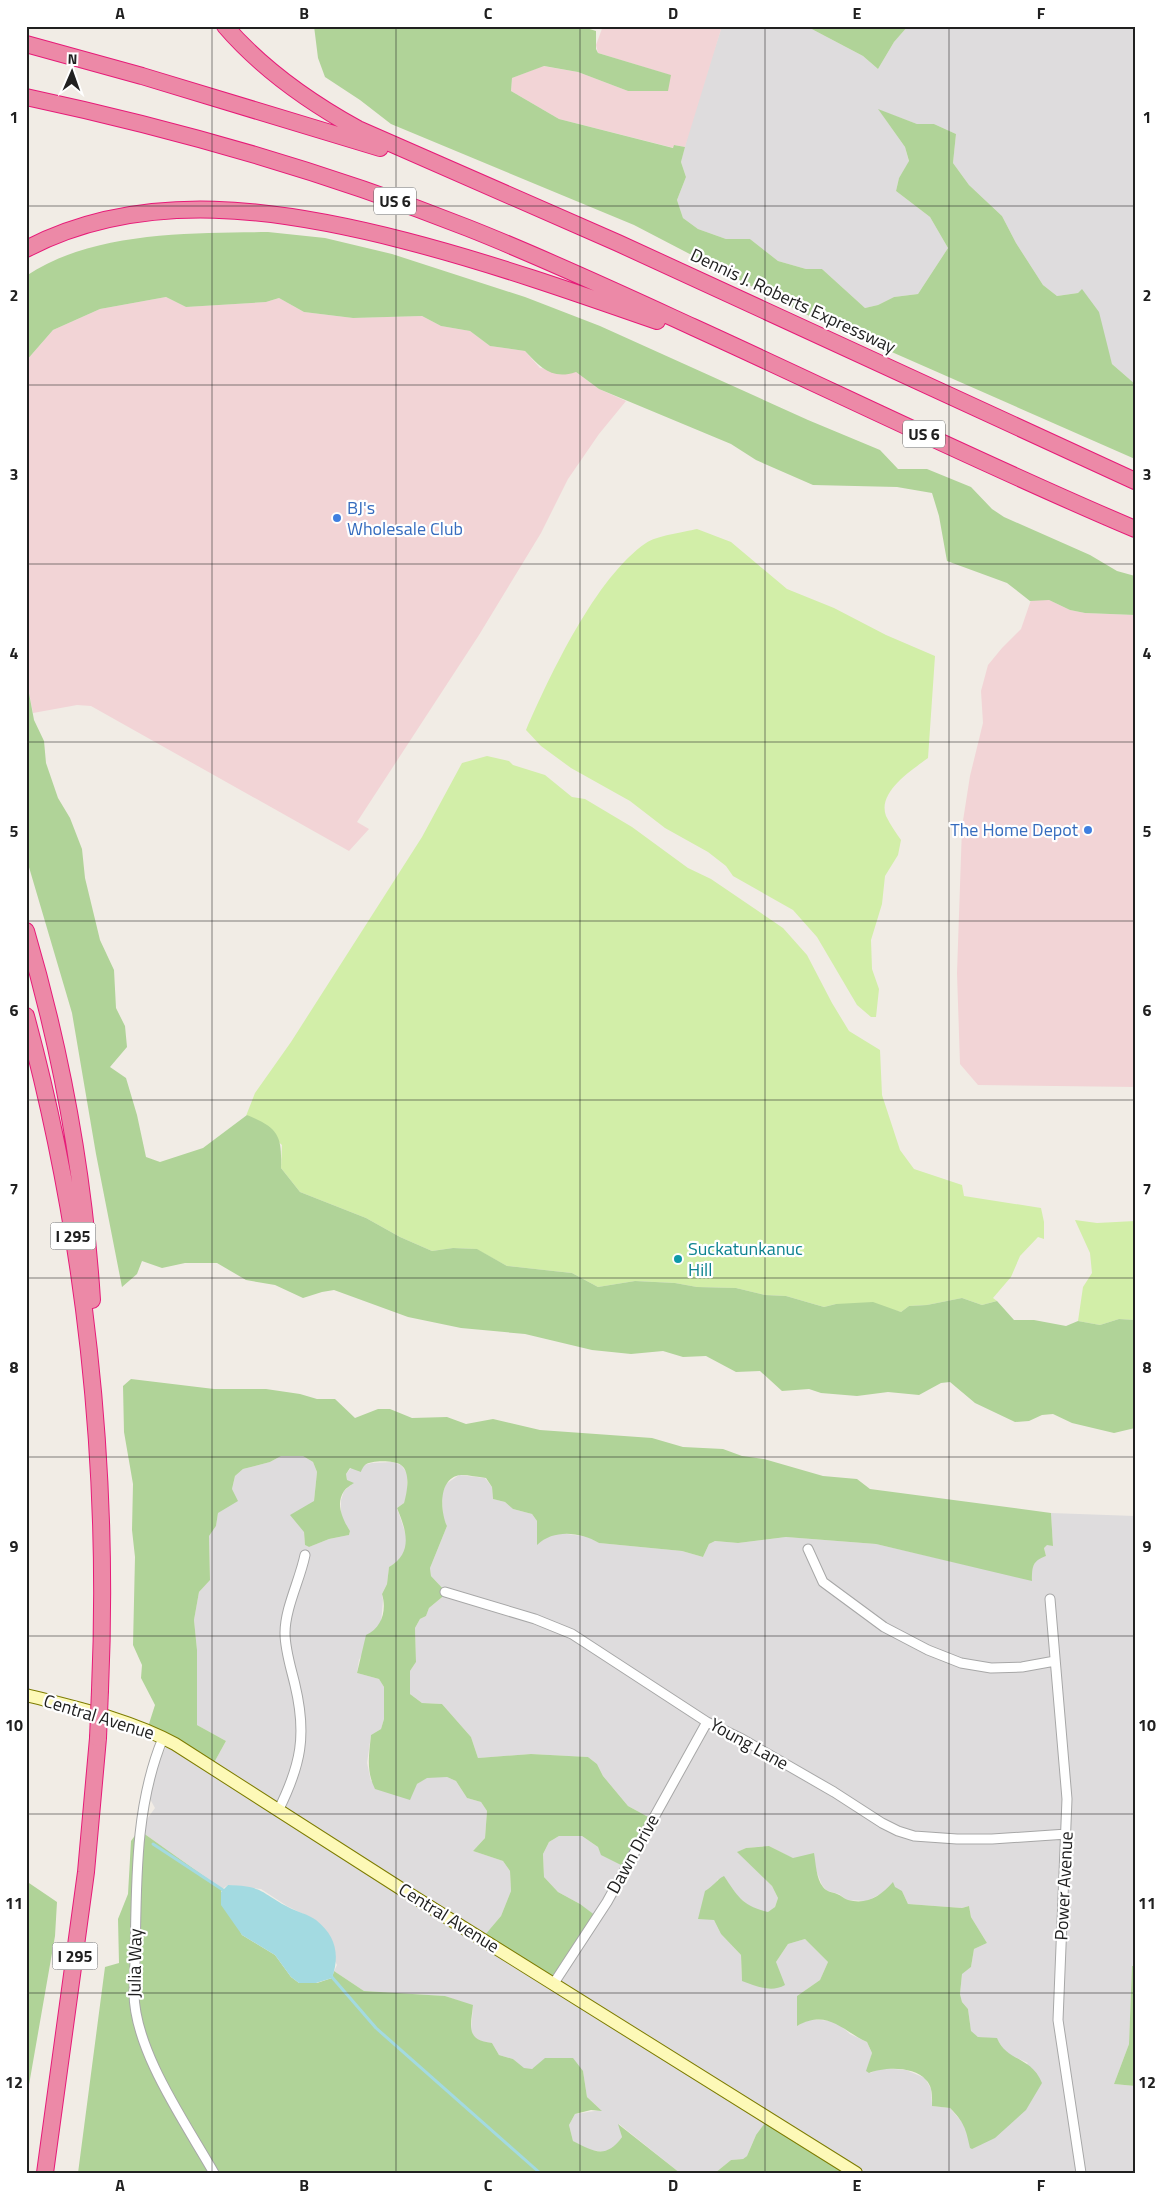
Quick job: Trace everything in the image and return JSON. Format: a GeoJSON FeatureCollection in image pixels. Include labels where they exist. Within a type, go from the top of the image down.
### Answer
{"type":"FeatureCollection","features":[{"type":"Feature","properties":{"kind":"highway","name":"US 6"},"geometry":{"type":"LineString","coordinates":[[225,26],[274,73],[323,109],[377,138],[434,161]]}},
{"type":"Feature","properties":{"kind":"highway"},"geometry":{"type":"LineString","coordinates":[[26,44],[142,76],[354,141],[434,161]]}},
{"type":"Feature","properties":{"kind":"highway","name":"US 6"},"geometry":{"type":"LineString","coordinates":[[26,98],[198,139],[392,200],[506,244],[748,352],[1135,529]]}},
{"type":"Feature","properties":{"kind":"highway","name":"Dennis J. Roberts Expressway"},"geometry":{"type":"LineString","coordinates":[[434,161],[636,251],[1135,481]]}},
{"type":"Feature","properties":{"kind":"highway"},"geometry":{"type":"LineString","coordinates":[[26,249],[71,230],[146,213],[210,208],[278,214],[363,230],[458,255],[562,287],[748,352]]}},
{"type":"Feature","properties":{"kind":"highway"},"geometry":{"type":"LineString","coordinates":[[1061,447],[1135,476]]}},
{"type":"Feature","properties":{"kind":"highway"},"geometry":{"type":"LineString","coordinates":[[1101,515],[1135,534]]}},
{"type":"Feature","properties":{"kind":"highway"},"geometry":{"type":"LineString","coordinates":[[26,931],[56,1053],[73,1135],[84,1208],[99,1377],[98,1459]]}},
{"type":"Feature","properties":{"kind":"highway","name":"I 295"},"geometry":{"type":"LineString","coordinates":[[26,1016],[61,1170],[76,1257],[91,1378],[98,1459],[103,1586],[98,1738],[85,1880],[45,2173]]}},
{"type":"Feature","properties":{"kind":"street"},"geometry":{"type":"LineString","coordinates":[[808,1548],[823,1582],[884,1627],[928,1650],[961,1663],[991,1668],[1022,1667],[1055,1661]]}},
{"type":"Feature","properties":{"kind":"street"},"geometry":{"type":"LineString","coordinates":[[278,1811],[292,1778],[302,1736],[301,1713],[285,1633],[288,1615],[305,1555]]}},
{"type":"Feature","properties":{"kind":"street","name":"Young Lane"},"geometry":{"type":"LineString","coordinates":[[445,1592],[535,1619],[572,1634],[707,1722],[742,1739],[834,1792],[882,1823],[914,1836],[992,1839],[1067,1834]]}},
{"type":"Feature","properties":{"kind":"street","name":"Power Avenue"},"geometry":{"type":"LineString","coordinates":[[1050,1598],[1066,1787],[1067,1834],[1058,2007],[1063,2060],[1081,2173]]}},
{"type":"Feature","properties":{"kind":"street","name":"Central Avenue"},"geometry":{"type":"LineString","coordinates":[[26,1695],[116,1720],[163,1738],[856,2173]]}},
{"type":"Feature","properties":{"kind":"street","name":"Dawn Drive"},"geometry":{"type":"LineString","coordinates":[[554,1983],[607,1902],[707,1722]]}},
{"type":"Feature","properties":{"kind":"street","name":"Julia Way"},"geometry":{"type":"LineString","coordinates":[[163,1738],[147,1784],[141,1842],[134,1992],[135,2014],[141,2037],[153,2063],[214,2173]]}},
{"type":"Feature","properties":{"kind":"shaded area"},"geometry":{"type":"Polygon","coordinates":[[[603,26],[722,26],[685,147],[675,145],[674,148],[559,119],[511,91],[512,78],[543,66],[578,72],[628,91],[670,75],[598,53],[596,45],[603,26]]]}},
{"type":"Feature","properties":{"kind":"shaded area"},"geometry":{"type":"Polygon","coordinates":[[[722,26],[806,26],[863,56],[878,69],[894,42],[908,26],[1135,26],[1135,384],[1112,364],[1105,341],[1082,290],[1078,293],[1057,296],[1043,285],[1016,243],[1002,216],[969,185],[953,163],[956,134],[934,124],[917,124],[879,110],[905,147],[909,162],[899,178],[896,191],[930,217],[948,248],[918,294],[894,297],[878,305],[865,308],[822,269],[806,269],[778,261],[750,239],[726,239],[698,229],[683,218],[677,200],[686,177],[681,162],[692,118],[722,26]]]}},
{"type":"Feature","properties":{"kind":"shaded area"},"geometry":{"type":"Polygon","coordinates":[[[166,297],[186,307],[266,302],[279,298],[304,312],[353,318],[422,316],[441,326],[470,331],[490,346],[525,351],[540,368],[576,372],[599,389],[626,401],[599,434],[568,479],[541,533],[479,635],[357,822],[369,829],[349,851],[91,706],[77,705],[33,713],[26,677],[26,361],[53,330],[100,309],[166,297]]]}},
{"type":"Feature","properties":{"kind":"shaded area"},"geometry":{"type":"Polygon","coordinates":[[[1031,600],[1049,600],[1070,610],[1085,613],[1135,615],[1135,1087],[978,1085],[960,1064],[957,973],[962,827],[970,776],[983,723],[981,691],[988,665],[1021,629],[1031,600]]]}},
{"type":"Feature","properties":{"kind":"shaded area"},"geometry":{"type":"Polygon","coordinates":[[[281,1456],[303,1456],[313,1462],[317,1472],[314,1501],[304,1532],[305,1545],[309,1547],[329,1539],[349,1535],[350,1531],[341,1517],[341,1500],[344,1491],[353,1483],[347,1481],[346,1474],[351,1468],[372,1463],[392,1462],[401,1465],[407,1473],[407,1494],[404,1503],[397,1508],[407,1538],[405,1552],[396,1563],[389,1567],[387,1584],[382,1594],[381,1624],[374,1632],[359,1660],[357,1673],[379,1679],[384,1687],[384,1719],[381,1729],[371,1735],[367,1763],[371,1781],[417,1784],[427,1777],[447,1777],[456,1781],[467,1798],[481,1802],[487,1811],[485,1838],[473,1851],[503,1861],[510,1871],[511,1891],[501,1916],[484,1936],[580,1904],[558,1892],[544,1877],[543,1854],[549,1842],[559,1836],[582,1836],[598,1847],[602,1855],[652,1819],[628,1806],[603,1776],[597,1764],[588,1757],[531,1754],[478,1758],[471,1737],[442,1704],[422,1703],[410,1694],[410,1671],[416,1662],[415,1628],[420,1619],[426,1616],[429,1608],[447,1593],[431,1576],[430,1568],[447,1526],[443,1517],[442,1494],[446,1484],[459,1475],[485,1478],[492,1487],[493,1499],[505,1502],[513,1509],[532,1514],[537,1521],[537,1544],[544,1538],[560,1533],[589,1537],[599,1543],[682,1551],[703,1557],[709,1544],[715,1541],[738,1543],[786,1537],[876,1544],[1032,1580],[1032,1568],[1037,1559],[1046,1556],[1044,1548],[1047,1544],[1053,1546],[1051,1513],[1135,1516],[1135,1966],[1132,1967],[1129,2044],[1114,2084],[1135,2086],[1135,2173],[859,2173],[756,2135],[747,2156],[743,2159],[731,2160],[715,2173],[680,2173],[619,2124],[622,2137],[614,2148],[605,2152],[590,2150],[573,2141],[569,2125],[575,2114],[601,2110],[587,2097],[583,2071],[540,2064],[532,2069],[524,2069],[513,2059],[499,2055],[492,2043],[482,2042],[474,2037],[471,2030],[473,2006],[445,1996],[364,1991],[334,1971],[337,1965],[315,1920],[287,1906],[261,1889],[228,1885],[222,1889],[139,1830],[155,1808],[150,1799],[150,1779],[167,1745],[210,1770],[226,1741],[197,1725],[197,1650],[194,1620],[199,1592],[210,1579],[209,1536],[216,1526],[218,1513],[232,1489],[235,1476],[243,1469],[270,1462],[281,1456]],[[769,1846],[746,1848],[738,1852],[772,1886],[778,1898],[775,1907],[768,1913],[750,1907],[718,1879],[714,1886],[714,1920],[721,1934],[741,1955],[742,1981],[776,1962],[788,1944],[805,1939],[828,1962],[820,1980],[797,1996],[798,2025],[810,2019],[832,2021],[840,2025],[850,2034],[867,2042],[872,2053],[867,2071],[870,2073],[882,2068],[906,2070],[925,2078],[931,2089],[932,2106],[950,2108],[966,2127],[1028,2063],[1006,2053],[997,2039],[978,2037],[971,2032],[968,2009],[962,2002],[960,1994],[962,1973],[971,1967],[974,1949],[987,1943],[971,1917],[969,1906],[962,1908],[908,1904],[902,1891],[884,1892],[867,1901],[847,1900],[839,1894],[827,1891],[822,1885],[816,1870],[769,1846]]]}},
{"type":"Feature","properties":{"kind":"green space"},"geometry":{"type":"Polygon","coordinates":[[[314,26],[580,26],[596,31],[596,49],[598,53],[671,75],[668,91],[628,91],[578,72],[544,66],[512,78],[511,91],[559,119],[673,148],[674,145],[685,147],[681,162],[686,177],[677,200],[683,218],[698,229],[726,239],[750,239],[778,261],[806,269],[822,269],[865,308],[878,305],[894,297],[918,294],[948,248],[930,217],[896,191],[899,178],[909,161],[905,147],[878,109],[917,124],[934,124],[956,134],[953,163],[969,185],[1002,216],[1016,243],[1043,285],[1057,296],[1078,293],[1082,289],[1099,312],[1112,364],[1135,384],[1135,459],[803,313],[634,225],[391,124],[360,100],[325,77],[318,58],[314,26]]]}},
{"type":"Feature","properties":{"kind":"green space"},"geometry":{"type":"Polygon","coordinates":[[[806,26],[908,26],[894,42],[878,69],[863,56],[806,26]]]}},
{"type":"Feature","properties":{"kind":"green space"},"geometry":{"type":"Polygon","coordinates":[[[268,232],[325,238],[392,254],[525,297],[600,326],[808,420],[880,450],[898,469],[927,469],[971,487],[992,509],[1004,517],[1090,555],[1117,571],[1135,576],[1135,615],[1085,613],[1070,610],[1049,600],[1030,601],[1007,583],[947,561],[939,516],[932,493],[897,487],[813,485],[756,460],[731,444],[599,389],[576,372],[560,374],[548,371],[536,363],[525,351],[490,346],[470,331],[441,326],[422,316],[353,318],[304,312],[279,298],[266,302],[186,307],[166,297],[100,309],[53,330],[26,361],[26,276],[52,261],[81,250],[143,238],[175,234],[268,232]]]}},
{"type":"Feature","properties":{"kind":"green space"},"geometry":{"type":"Polygon","coordinates":[[[697,529],[731,542],[787,589],[834,608],[886,635],[935,656],[928,758],[905,775],[891,790],[885,807],[886,816],[901,840],[898,855],[885,876],[882,904],[871,940],[872,969],[879,989],[876,1017],[871,1017],[857,1005],[817,937],[793,910],[733,876],[726,866],[708,852],[665,828],[630,801],[571,768],[541,746],[526,730],[548,682],[576,629],[592,603],[627,559],[646,543],[663,536],[697,529]]]}},
{"type":"Feature","properties":{"kind":"green space"},"geometry":{"type":"Polygon","coordinates":[[[26,677],[34,720],[44,741],[46,763],[58,798],[70,818],[82,849],[85,878],[100,940],[114,970],[116,1008],[125,1026],[127,1047],[110,1067],[126,1078],[137,1115],[146,1157],[160,1162],[203,1148],[247,1115],[266,1124],[276,1134],[281,1148],[281,1168],[300,1192],[366,1218],[400,1237],[432,1251],[453,1248],[477,1249],[507,1266],[572,1273],[598,1287],[635,1281],[675,1283],[697,1287],[736,1288],[765,1295],[786,1296],[824,1307],[836,1304],[873,1302],[901,1312],[909,1306],[927,1305],[962,1298],[982,1305],[997,1301],[1014,1320],[1034,1320],[1066,1326],[1078,1321],[1100,1325],[1119,1319],[1135,1320],[1135,1428],[1114,1433],[1072,1423],[1053,1414],[1042,1415],[1029,1421],[1015,1422],[975,1403],[950,1382],[941,1383],[919,1395],[888,1392],[857,1396],[821,1393],[809,1389],[782,1391],[760,1371],[736,1372],[706,1356],[683,1357],[663,1351],[631,1354],[592,1350],[525,1334],[461,1328],[408,1317],[334,1290],[303,1298],[275,1285],[246,1280],[217,1263],[185,1263],[162,1268],[142,1261],[137,1274],[122,1287],[96,1154],[72,1013],[26,857],[26,677]]]}},
{"type":"Feature","properties":{"kind":"green space"},"geometry":{"type":"Polygon","coordinates":[[[487,756],[509,761],[513,765],[545,775],[572,797],[585,799],[632,827],[688,868],[711,879],[783,928],[807,955],[849,1031],[880,1050],[882,1095],[900,1150],[914,1169],[962,1185],[964,1196],[1041,1208],[1044,1222],[1044,1239],[1038,1237],[1020,1256],[1011,1277],[993,1298],[997,1301],[982,1305],[962,1298],[927,1305],[909,1306],[901,1312],[890,1309],[836,1304],[824,1307],[786,1296],[765,1295],[736,1288],[697,1287],[675,1283],[635,1281],[598,1287],[572,1273],[507,1266],[476,1249],[453,1248],[432,1251],[400,1237],[366,1218],[300,1192],[281,1168],[282,1145],[246,1116],[255,1093],[291,1042],[422,837],[462,763],[487,756]]]}},
{"type":"Feature","properties":{"kind":"green space"},"geometry":{"type":"Polygon","coordinates":[[[1075,1220],[1097,1223],[1135,1221],[1135,1320],[1119,1319],[1100,1325],[1078,1321],[1083,1287],[1092,1273],[1090,1253],[1075,1220]]]}},
{"type":"Feature","properties":{"kind":"green space"},"geometry":{"type":"Polygon","coordinates":[[[131,1379],[214,1389],[266,1389],[300,1394],[317,1399],[335,1399],[355,1418],[378,1409],[390,1409],[412,1418],[447,1417],[466,1424],[493,1419],[540,1430],[652,1438],[683,1447],[723,1449],[742,1456],[764,1459],[823,1476],[857,1479],[870,1489],[1051,1513],[1053,1546],[1047,1545],[1044,1548],[1046,1556],[1035,1562],[1032,1581],[876,1544],[786,1537],[738,1543],[715,1541],[709,1544],[703,1557],[682,1551],[599,1543],[584,1536],[567,1534],[551,1536],[537,1545],[537,1521],[532,1514],[513,1509],[505,1502],[493,1499],[492,1487],[486,1478],[461,1475],[454,1477],[448,1482],[442,1504],[447,1526],[430,1568],[431,1576],[447,1593],[429,1608],[426,1616],[420,1619],[415,1628],[416,1662],[410,1671],[410,1694],[422,1703],[442,1704],[471,1737],[478,1758],[531,1754],[588,1757],[597,1764],[603,1776],[628,1806],[652,1819],[623,1866],[601,1855],[598,1847],[582,1836],[559,1836],[549,1842],[543,1854],[544,1877],[558,1892],[580,1904],[596,1916],[555,1981],[484,1936],[501,1916],[511,1891],[510,1871],[503,1861],[473,1851],[485,1838],[487,1811],[481,1802],[467,1798],[456,1781],[447,1777],[427,1778],[417,1784],[410,1800],[375,1789],[370,1776],[371,1735],[381,1729],[384,1719],[384,1687],[379,1679],[357,1673],[366,1635],[376,1628],[382,1618],[384,1606],[382,1594],[387,1584],[389,1567],[397,1561],[405,1548],[405,1532],[397,1508],[404,1503],[407,1477],[404,1468],[398,1463],[377,1461],[368,1463],[361,1472],[350,1468],[346,1474],[347,1480],[354,1483],[344,1491],[340,1501],[341,1512],[350,1531],[349,1535],[329,1539],[309,1547],[305,1545],[304,1532],[290,1515],[314,1501],[317,1472],[313,1462],[303,1456],[281,1456],[270,1462],[243,1469],[235,1476],[232,1489],[238,1501],[218,1513],[216,1526],[209,1536],[210,1580],[199,1592],[194,1620],[197,1650],[197,1725],[226,1741],[210,1770],[147,1730],[155,1705],[141,1678],[142,1665],[133,1645],[135,1557],[132,1530],[133,1484],[124,1432],[123,1386],[131,1379]]]}},
{"type":"Feature","properties":{"kind":"green space"},"geometry":{"type":"Polygon","coordinates":[[[139,1830],[222,1889],[221,1892],[242,1935],[275,1955],[291,1977],[299,1983],[317,1983],[332,1978],[334,1971],[364,1991],[445,1996],[473,2005],[471,2025],[474,2035],[477,2039],[492,2043],[499,2055],[513,2059],[524,2068],[532,2069],[545,2058],[573,2058],[583,2071],[587,2097],[602,2111],[591,2110],[575,2114],[569,2125],[573,2141],[587,2148],[605,2151],[616,2144],[622,2137],[618,2124],[680,2173],[78,2173],[105,1967],[119,1963],[118,1919],[128,1894],[131,1841],[139,1830]]]}},
{"type":"Feature","properties":{"kind":"green space"},"geometry":{"type":"Polygon","coordinates":[[[769,1846],[793,1858],[814,1853],[818,1875],[823,1887],[848,1900],[861,1901],[873,1898],[893,1882],[895,1887],[902,1891],[908,1904],[962,1908],[969,1906],[971,1917],[987,1943],[974,1949],[971,1967],[962,1974],[960,1994],[962,2002],[968,2009],[971,2031],[978,2037],[997,2038],[1001,2046],[1032,2068],[1042,2083],[1026,2110],[995,2138],[972,2149],[970,2148],[964,2126],[955,2113],[950,2108],[932,2106],[930,2086],[921,2075],[899,2069],[869,2073],[866,2071],[872,2053],[867,2042],[826,2020],[808,2021],[797,2026],[797,1996],[820,1980],[828,1962],[805,1939],[788,1944],[776,1962],[785,1985],[769,1989],[742,1981],[741,1955],[721,1934],[714,1920],[698,1919],[705,1891],[724,1876],[737,1895],[747,1904],[768,1912],[775,1907],[778,1898],[772,1886],[737,1852],[746,1848],[769,1846]]]}},
{"type":"Feature","properties":{"kind":"green space"},"geometry":{"type":"Polygon","coordinates":[[[29,1883],[57,1902],[55,1936],[26,2102],[26,1894],[29,1883]]]}},
{"type":"Feature","properties":{"kind":"green space"},"geometry":{"type":"Polygon","coordinates":[[[1132,1966],[1135,1966],[1135,2086],[1114,2084],[1129,2044],[1132,1966]]]}},
{"type":"Feature","properties":{"kind":"green space"},"geometry":{"type":"Polygon","coordinates":[[[768,2119],[859,2173],[715,2173],[731,2160],[743,2159],[747,2156],[756,2135],[768,2119]]]}},
{"type":"Feature","properties":{"kind":"water"},"geometry":{"type":"Polygon","coordinates":[[[228,1885],[255,1888],[288,1907],[310,1916],[323,1926],[332,1939],[336,1953],[332,1978],[316,1983],[299,1983],[291,1977],[275,1955],[242,1935],[221,1905],[221,1892],[228,1885]]]}},
{"type":"Feature","properties":{"kind":"waterway"},"geometry":{"type":"LineString","coordinates":[[153,1844],[226,1892]]}},
{"type":"Feature","properties":{"kind":"waterway"},"geometry":{"type":"LineString","coordinates":[[331,1976],[376,2028],[540,2173]]}},
{"type":"Feature","properties":{"kind":"place","name":"BJ's Wholesale Club"},"geometry":{"type":"Point","coordinates":[337,518]}},
{"type":"Feature","properties":{"kind":"place","name":"The Home Depot"},"geometry":{"type":"Point","coordinates":[1088,830]}},
{"type":"Feature","properties":{"kind":"place","name":"Suckatunkanuc Hill"},"geometry":{"type":"Point","coordinates":[678,1259]}}]}
